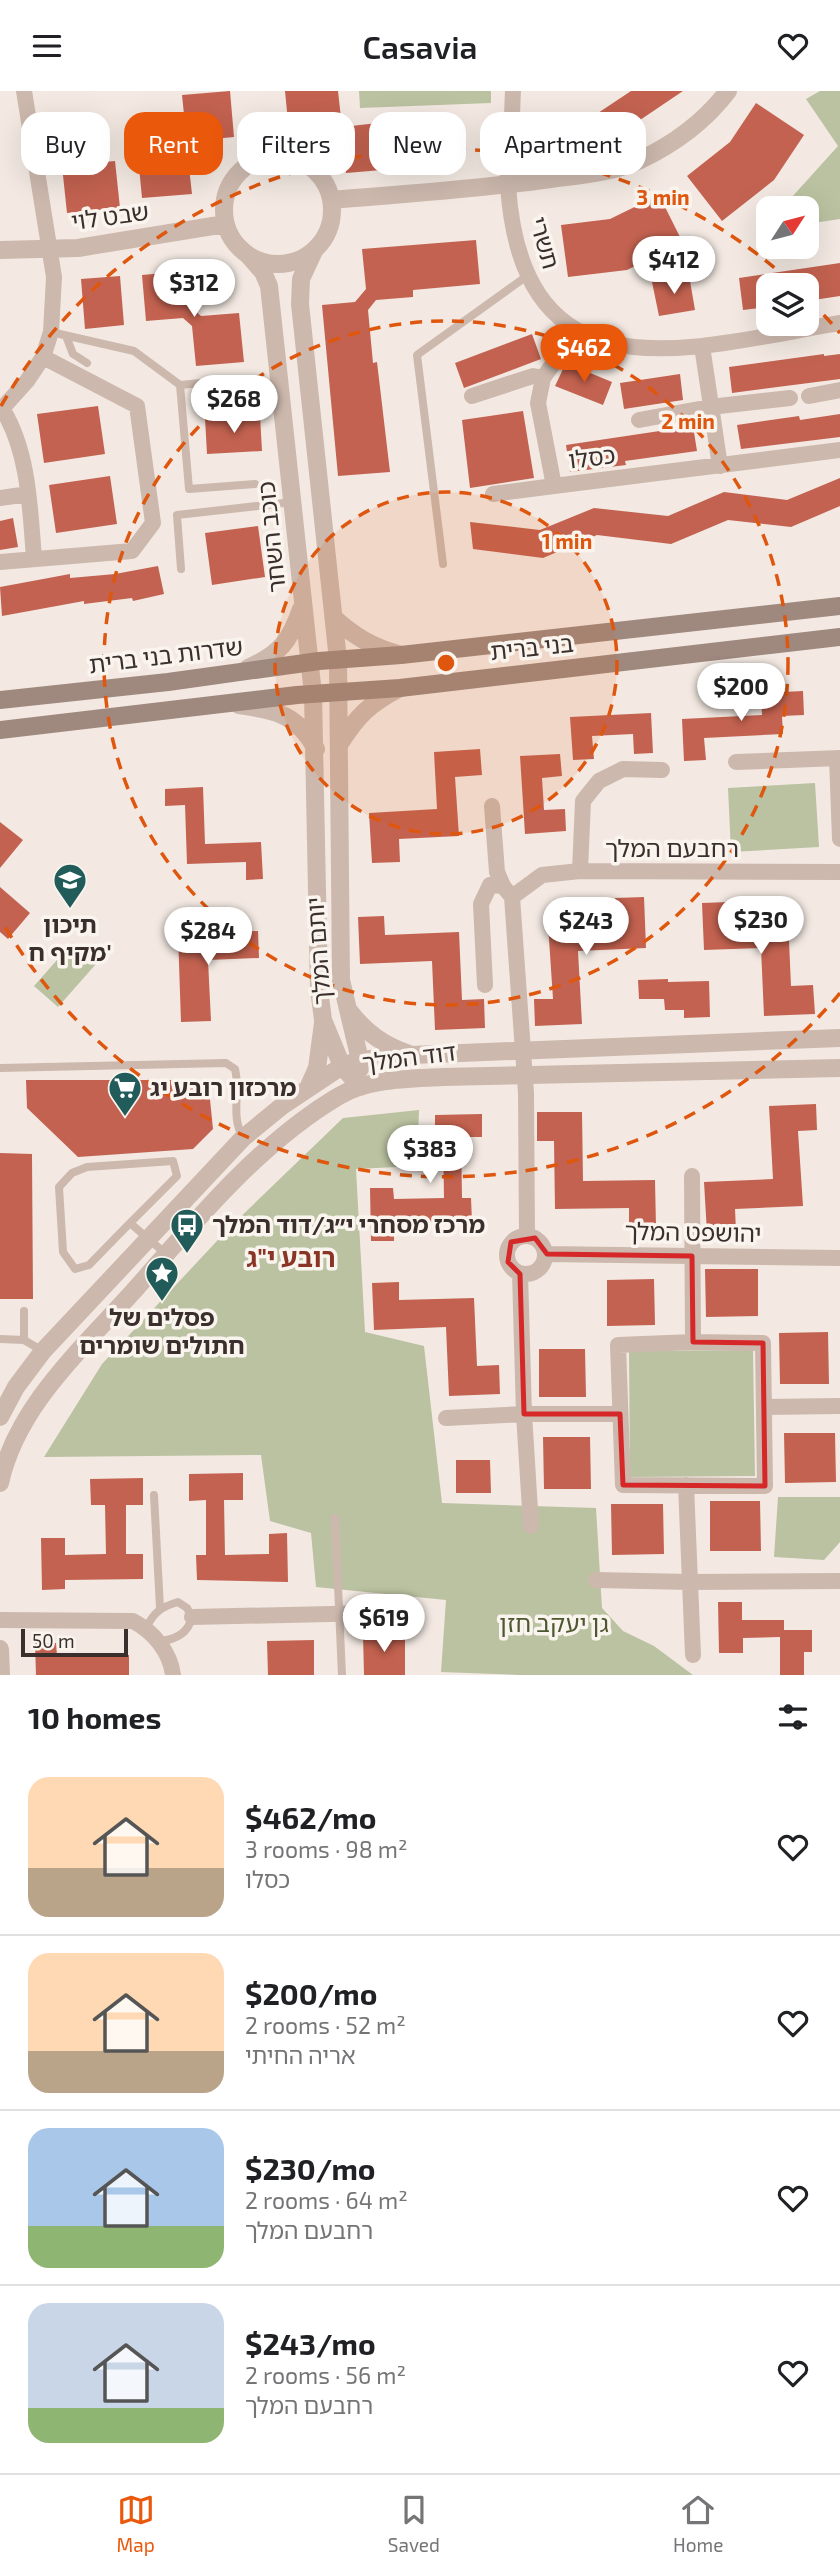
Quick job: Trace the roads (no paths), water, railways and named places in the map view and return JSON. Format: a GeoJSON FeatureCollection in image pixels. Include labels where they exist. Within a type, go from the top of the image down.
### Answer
{"type":"FeatureCollection","features":[{"type":"Feature","properties":{"kind":"main road","name":"בני ברית"},"geometry":{"type":"LineString","coordinates":[[338,660],[840,607]]}},
{"type":"Feature","properties":{"kind":"main road","name":"בני ברית"},"geometry":{"type":"LineString","coordinates":[[228,703],[400,688],[840,637]]}},
{"type":"Feature","properties":{"kind":"main road","name":"שדרות בני ברית"},"geometry":{"type":"LineString","coordinates":[[0,700],[338,660]]}},
{"type":"Feature","properties":{"kind":"main road"},"geometry":{"type":"LineString","coordinates":[[0,730],[228,703]]}},
{"type":"Feature","properties":{"kind":"street"},"geometry":{"type":"LineString","coordinates":[[24,91],[54,277],[59,334],[27,381],[1,410],[16,436],[28,494],[34,558]]}},
{"type":"Feature","properties":{"kind":"street","name":"תשרי"},"geometry":{"type":"LineString","coordinates":[[513,91],[508,185],[513,224],[527,276],[555,315],[576,332],[618,346],[653,350],[702,346],[840,323]]}},
{"type":"Feature","properties":{"kind":"street"},"geometry":{"type":"LineString","coordinates":[[331,200],[508,185],[602,172],[638,161],[677,140],[704,117],[728,91]]}},
{"type":"Feature","properties":{"kind":"street"},"geometry":{"type":"LineString","coordinates":[[314,251],[299,260],[282,265],[265,263],[249,256],[230,237],[225,224],[224,206],[228,189],[238,174],[252,162],[269,157],[297,159],[319,175],[331,200],[332,219],[326,236],[314,251],[301,279],[300,304],[338,660]]}},
{"type":"Feature","properties":{"kind":"street","name":"שבט לוי"},"geometry":{"type":"LineString","coordinates":[[0,250],[78,248],[225,224]]}},
{"type":"Feature","properties":{"kind":"street","name":"כוכב השחר"},"geometry":{"type":"LineString","coordinates":[[249,256],[263,272],[269,286],[313,694]]}},
{"type":"Feature","properties":{"kind":"street"},"geometry":{"type":"LineString","coordinates":[[472,396],[533,376],[543,379],[576,332]]}},
{"type":"Feature","properties":{"kind":"street"},"geometry":{"type":"LineString","coordinates":[[702,346],[720,465]]}},
{"type":"Feature","properties":{"kind":"street"},"geometry":{"type":"LineString","coordinates":[[0,562],[132,551],[153,523],[137,406],[43,358]]}},
{"type":"Feature","properties":{"kind":"street","name":"כסלו"},"geometry":{"type":"LineString","coordinates":[[543,379],[538,403],[554,486]]}},
{"type":"Feature","properties":{"kind":"street"},"geometry":{"type":"LineString","coordinates":[[809,396],[840,390]]}},
{"type":"Feature","properties":{"kind":"street","name":"כסלו"},"geometry":{"type":"LineString","coordinates":[[639,420],[710,407],[790,398]]}},
{"type":"Feature","properties":{"kind":"street","name":"כסלו"},"geometry":{"type":"LineString","coordinates":[[493,494],[840,450]]}},
{"type":"Feature","properties":{"kind":"street"},"geometry":{"type":"LineString","coordinates":[[0,498],[28,494]]}},
{"type":"Feature","properties":{"kind":"street"},"geometry":{"type":"LineString","coordinates":[[238,672],[267,660],[285,643],[293,632],[303,602]]}},
{"type":"Feature","properties":{"kind":"street"},"geometry":{"type":"LineString","coordinates":[[334,618],[357,639],[401,655]]}},
{"type":"Feature","properties":{"kind":"street","name":"יותם המלך"},"geometry":{"type":"LineString","coordinates":[[338,660],[341,980],[345,1006],[360,1060],[360,1087]]}},
{"type":"Feature","properties":{"kind":"street"},"geometry":{"type":"LineString","coordinates":[[339,745],[361,713],[376,700],[400,688]]}},
{"type":"Feature","properties":{"kind":"street","name":"יותם המלך"},"geometry":{"type":"LineString","coordinates":[[313,694],[316,749],[317,953],[323,1020],[342,1066],[360,1087]]}},
{"type":"Feature","properties":{"kind":"street"},"geometry":{"type":"LineString","coordinates":[[228,703],[270,710],[287,716],[307,734],[316,749]]}},
{"type":"Feature","properties":{"kind":"street"},"geometry":{"type":"LineString","coordinates":[[736,762],[839,758],[840,839]]}},
{"type":"Feature","properties":{"kind":"street"},"geometry":{"type":"LineString","coordinates":[[580,871],[583,801],[599,781],[623,769],[663,770]]}},
{"type":"Feature","properties":{"kind":"street"},"geometry":{"type":"LineString","coordinates":[[492,806],[497,872],[508,891],[525,1074],[527,1236]]}},
{"type":"Feature","properties":{"kind":"street","name":"רחבעם המלך"},"geometry":{"type":"LineString","coordinates":[[485,985],[481,904],[490,885],[508,891],[542,875],[580,871],[840,872]]}},
{"type":"Feature","properties":{"kind":"street"},"geometry":{"type":"LineString","coordinates":[[345,1006],[362,1028],[377,1039],[412,1055]]}},
{"type":"Feature","properties":{"kind":"street"},"geometry":{"type":"LineString","coordinates":[[309,1086],[320,1056],[323,1020]]}},
{"type":"Feature","properties":{"kind":"street","name":"דוד המלך"},"geometry":{"type":"LineString","coordinates":[[0,1417],[16,1387],[43,1351],[243,1137],[309,1086],[342,1066],[360,1060],[412,1055],[840,1038]]}},
{"type":"Feature","properties":{"kind":"street","name":"דוד המלך"},"geometry":{"type":"LineString","coordinates":[[0,1483],[2,1454],[57,1376],[166,1254],[251,1165],[340,1095],[360,1087],[411,1079],[840,1068]]}},
{"type":"Feature","properties":{"kind":"street"},"geometry":{"type":"LineString","coordinates":[[692,1176],[693,1342]]}},
{"type":"Feature","properties":{"kind":"street"},"geometry":{"type":"LineString","coordinates":[[520,1236],[527,1236],[540,1242],[545,1254],[537,1270],[527,1274],[511,1267],[507,1254],[511,1242],[520,1236]]}},
{"type":"Feature","properties":{"kind":"street","name":"יהושפט המלך"},"geometry":{"type":"LineString","coordinates":[[545,1254],[840,1258]]}},
{"type":"Feature","properties":{"kind":"street"},"geometry":{"type":"LineString","coordinates":[[520,1273],[524,1414],[531,1526]]}},
{"type":"Feature","properties":{"kind":"street"},"geometry":{"type":"LineString","coordinates":[[693,1342],[763,1343],[765,1486],[623,1485],[618,1345],[693,1342]]}},
{"type":"Feature","properties":{"kind":"street"},"geometry":{"type":"LineString","coordinates":[[0,1400],[16,1387]]}},
{"type":"Feature","properties":{"kind":"street"},"geometry":{"type":"LineString","coordinates":[[764,1406],[840,1406]]}},
{"type":"Feature","properties":{"kind":"street"},"geometry":{"type":"LineString","coordinates":[[446,1418],[524,1414],[620,1414]]}},
{"type":"Feature","properties":{"kind":"street"},"geometry":{"type":"LineString","coordinates":[[686,1485],[692,1655]]}},
{"type":"Feature","properties":{"kind":"street"},"geometry":{"type":"LineString","coordinates":[[596,1580],[840,1581]]}},
{"type":"Feature","properties":{"kind":"street"},"geometry":{"type":"LineString","coordinates":[[192,1617],[374,1613]]}},
{"type":"Feature","properties":{"kind":"street"},"geometry":{"type":"LineString","coordinates":[[0,1620],[133,1621],[146,1628],[159,1641],[172,1664],[173,1675]]}},
{"type":"Feature","properties":{"kind":"street"},"geometry":{"type":"LineString","coordinates":[[0,1649],[1,1675]]}},
{"type":"Feature","properties":{"kind":"lane"},"geometry":{"type":"LineString","coordinates":[[443,564],[417,355],[527,276]]}},
{"type":"Feature","properties":{"kind":"lane"},"geometry":{"type":"LineString","coordinates":[[59,334],[73,354],[87,363]]}},
{"type":"Feature","properties":{"kind":"lane"},"geometry":{"type":"LineString","coordinates":[[59,334],[134,351],[180,385],[233,380]]}},
{"type":"Feature","properties":{"kind":"lane"},"geometry":{"type":"LineString","coordinates":[[180,385],[189,489],[255,484]]}},
{"type":"Feature","properties":{"kind":"lane"},"geometry":{"type":"LineString","coordinates":[[181,569],[177,515],[293,502]]}},
{"type":"Feature","properties":{"kind":"lane"},"geometry":{"type":"LineString","coordinates":[[0,1067],[226,1062],[235,1069],[235,1120],[243,1137]]}},
{"type":"Feature","properties":{"kind":"lane"},"geometry":{"type":"LineString","coordinates":[[173,1161],[177,1176],[130,1223],[89,1265],[75,1269],[63,1252],[58,1187],[72,1173],[87,1167],[173,1161]]}},
{"type":"Feature","properties":{"kind":"lane"},"geometry":{"type":"LineString","coordinates":[[130,1223],[166,1254]]}},
{"type":"Feature","properties":{"kind":"lane"},"geometry":{"type":"LineString","coordinates":[[24,1311],[24,1340]]}},
{"type":"Feature","properties":{"kind":"lane"},"geometry":{"type":"LineString","coordinates":[[0,1339],[24,1340],[43,1351]]}},
{"type":"Feature","properties":{"kind":"lane"},"geometry":{"type":"LineString","coordinates":[[154,1495],[160,1608]]}},
{"type":"Feature","properties":{"kind":"lane"},"geometry":{"type":"LineString","coordinates":[[335,1518],[342,1675]]}},
{"type":"Feature","properties":{"kind":"lane"},"geometry":{"type":"LineString","coordinates":[[146,1628],[153,1614],[160,1608],[178,1602],[187,1608],[192,1617],[184,1633],[171,1640],[159,1641]]}},
{"type":"Feature","properties":{"kind":"place","name":"תיכון מקיף ח'"},"geometry":{"type":"Point","coordinates":[70,910]}},
{"type":"Feature","properties":{"kind":"place","name":"מרכזון רובע יג"},"geometry":{"type":"Point","coordinates":[125,1118]}},
{"type":"Feature","properties":{"kind":"place","name":"מרכז מסחרי י״ג/דוד המלך"},"geometry":{"type":"Point","coordinates":[187,1255]}},
{"type":"Feature","properties":{"kind":"place","name":"פסלים של חתולים שומרים"},"geometry":{"type":"Point","coordinates":[162,1303]}},
{"type":"Feature","properties":{"kind":"district","name":"רובע י\"ג"},"geometry":{"type":"Point","coordinates":[291,1258]}},
{"type":"Feature","properties":{"kind":"park label","name":"גן יעקב חזן"},"geometry":{"type":"Point","coordinates":[554,1624]}}]}
